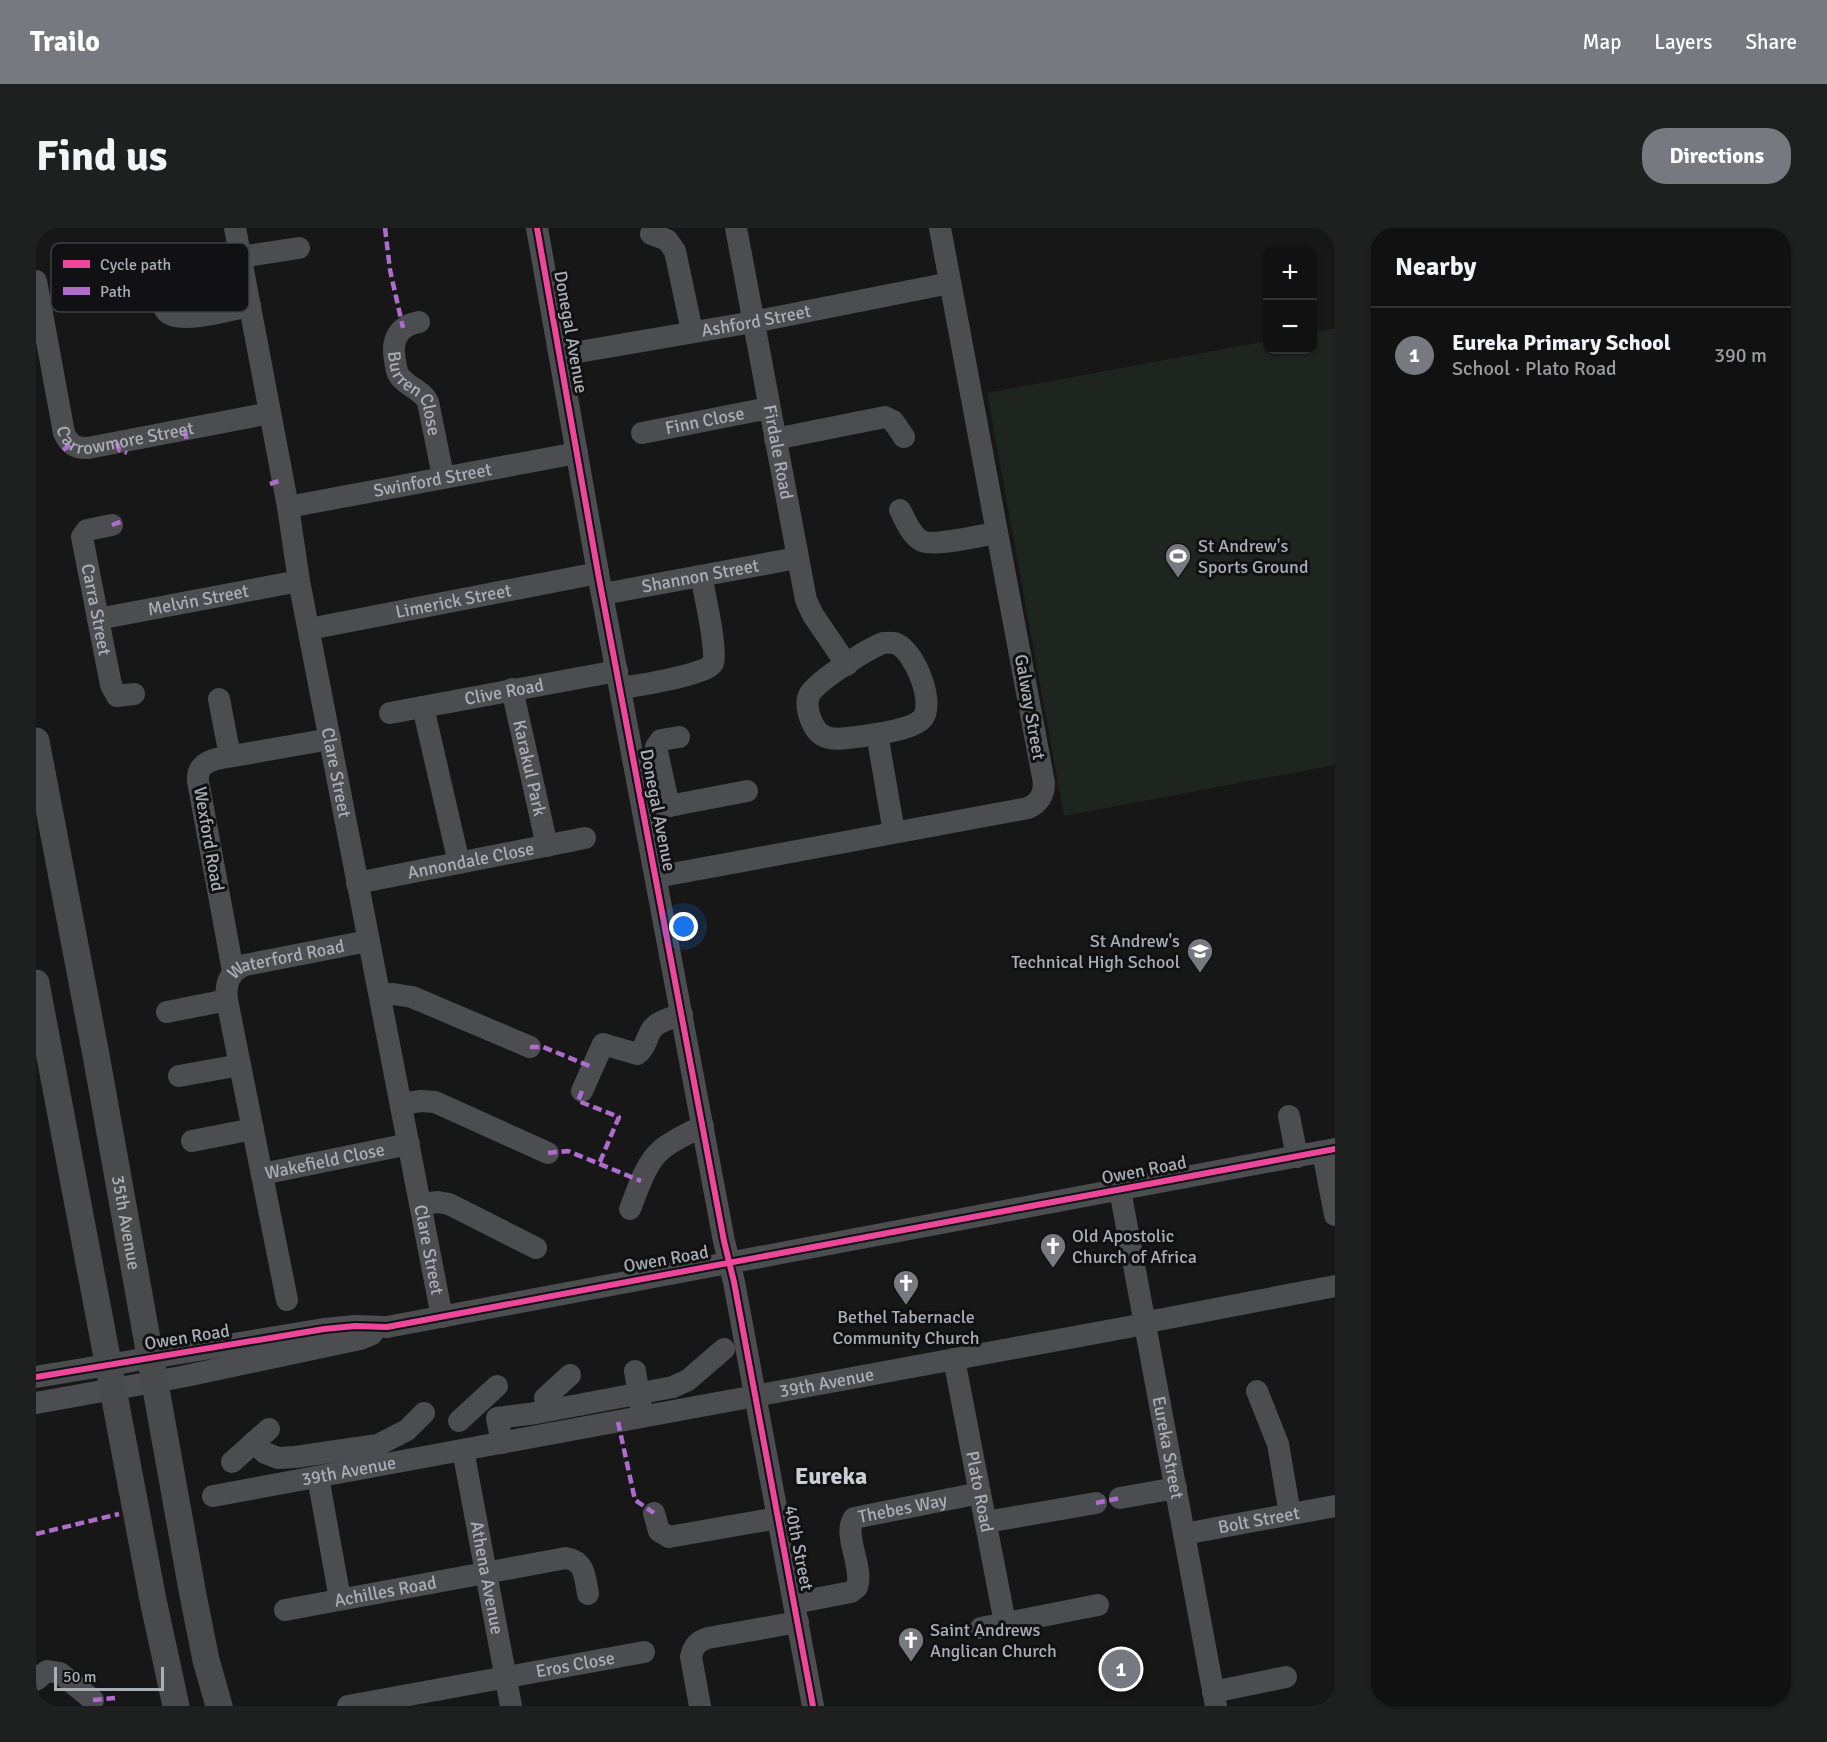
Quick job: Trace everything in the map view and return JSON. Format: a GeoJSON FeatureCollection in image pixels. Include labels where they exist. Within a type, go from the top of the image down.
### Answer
{"type":"FeatureCollection","features":[{"type":"Feature","properties":{"kind":"main road","name":"35th Avenue"},"geometry":{"type":"LineString","coordinates":[[36,741],[89,1015],[206,1660],[219,1706]]}},
{"type":"Feature","properties":{"kind":"main road"},"geometry":{"type":"LineString","coordinates":[[36,983],[153,1600],[176,1706]]}},
{"type":"Feature","properties":{"kind":"street","name":"Clare Street"},"geometry":{"type":"LineString","coordinates":[[235,228],[238,243]]}},
{"type":"Feature","properties":{"kind":"street","name":"Donegal Avenue"},"geometry":{"type":"LineString","coordinates":[[537,228],[600,584],[724,1241],[731,1263],[756,1396]]}},
{"type":"Feature","properties":{"kind":"street","name":"Firdale Road"},"geometry":{"type":"LineString","coordinates":[[736,228],[797,558],[809,607],[847,665]]}},
{"type":"Feature","properties":{"kind":"street","name":"Galway Street"},"geometry":{"type":"LineString","coordinates":[[656,877],[1028,808],[1037,803],[1043,794],[1044,783],[940,228]]}},
{"type":"Feature","properties":{"kind":"street"},"geometry":{"type":"LineString","coordinates":[[651,234],[667,240],[675,251],[692,331]]}},
{"type":"Feature","properties":{"kind":"street"},"geometry":{"type":"LineString","coordinates":[[249,256],[299,248]]}},
{"type":"Feature","properties":{"kind":"street","name":"Carrowmore Street"},"geometry":{"type":"LineString","coordinates":[[36,281],[64,433],[74,446],[88,448],[270,413]]}},
{"type":"Feature","properties":{"kind":"street","name":"Ashford Street"},"geometry":{"type":"LineString","coordinates":[[561,356],[753,322],[950,283]]}},
{"type":"Feature","properties":{"kind":"street","name":"Clare Street"},"geometry":{"type":"LineString","coordinates":[[249,301],[368,941],[442,1317]]}},
{"type":"Feature","properties":{"kind":"street"},"geometry":{"type":"LineString","coordinates":[[168,312],[172,316],[186,318],[218,312]]}},
{"type":"Feature","properties":{"kind":"street","name":"Burren Close"},"geometry":{"type":"LineString","coordinates":[[419,322],[400,330],[395,338],[393,349],[398,375],[423,394],[429,402],[443,476]]}},
{"type":"Feature","properties":{"kind":"street","name":"Finn Close"},"geometry":{"type":"LineString","coordinates":[[642,433],[769,408]]}},
{"type":"Feature","properties":{"kind":"street"},"geometry":{"type":"LineString","coordinates":[[775,439],[885,417],[893,421],[904,437]]}},
{"type":"Feature","properties":{"kind":"street","name":"Swinford Street"},"geometry":{"type":"LineString","coordinates":[[288,507],[443,476],[577,453]]}},
{"type":"Feature","properties":{"kind":"street"},"geometry":{"type":"LineString","coordinates":[[900,510],[916,537],[922,542],[942,542],[998,533]]}},
{"type":"Feature","properties":{"kind":"street","name":"Carra Street"},"geometry":{"type":"LineString","coordinates":[[112,525],[87,530],[82,537],[113,691],[121,697],[134,694]]}},
{"type":"Feature","properties":{"kind":"street","name":"Shannon Street"},"geometry":{"type":"LineString","coordinates":[[600,584],[701,576],[797,558]]}},
{"type":"Feature","properties":{"kind":"street","name":"Clive Road"},"geometry":{"type":"LineString","coordinates":[[390,713],[512,689],[698,673],[714,663],[714,650],[701,576]]}},
{"type":"Feature","properties":{"kind":"street","name":"Melvin Street"},"geometry":{"type":"LineString","coordinates":[[98,620],[300,581]]}},
{"type":"Feature","properties":{"kind":"street","name":"Limerick Street"},"geometry":{"type":"LineString","coordinates":[[309,629],[600,584]]}},
{"type":"Feature","properties":{"kind":"street"},"geometry":{"type":"LineString","coordinates":[[890,643],[902,647],[920,674],[926,701],[926,715],[911,726],[877,734],[829,739],[820,736],[813,726],[807,704],[810,694],[816,686],[847,665],[874,647],[890,643]]}},
{"type":"Feature","properties":{"kind":"street","name":"Karakul Park"},"geometry":{"type":"LineString","coordinates":[[512,689],[547,846]]}},
{"type":"Feature","properties":{"kind":"street"},"geometry":{"type":"LineString","coordinates":[[219,699],[230,756]]}},
{"type":"Feature","properties":{"kind":"street"},"geometry":{"type":"LineString","coordinates":[[423,707],[459,863]]}},
{"type":"Feature","properties":{"kind":"street"},"geometry":{"type":"LineString","coordinates":[[877,734],[894,832]]}},
{"type":"Feature","properties":{"kind":"street"},"geometry":{"type":"LineString","coordinates":[[669,806],[656,747],[661,740],[679,736]]}},
{"type":"Feature","properties":{"kind":"street","name":"Wexford Road"},"geometry":{"type":"LineString","coordinates":[[233,971],[197,774],[206,763],[230,756],[330,739]]}},
{"type":"Feature","properties":{"kind":"street"},"geometry":{"type":"LineString","coordinates":[[644,812],[747,791]]}},
{"type":"Feature","properties":{"kind":"street","name":"Annondale Close"},"geometry":{"type":"LineString","coordinates":[[357,883],[585,838]]}},
{"type":"Feature","properties":{"kind":"street","name":"Waterford Road"},"geometry":{"type":"LineString","coordinates":[[262,1174],[227,1000],[227,982],[233,971],[244,965],[368,941]]}},
{"type":"Feature","properties":{"kind":"street"},"geometry":{"type":"LineString","coordinates":[[380,995],[393,994],[412,997],[530,1047]]}},
{"type":"Feature","properties":{"kind":"street","name":"Waterford Road"},"geometry":{"type":"LineString","coordinates":[[167,1012],[227,1000]]}},
{"type":"Feature","properties":{"kind":"street"},"geometry":{"type":"LineString","coordinates":[[582,1090],[603,1044],[640,1053],[656,1024],[682,1014]]}},
{"type":"Feature","properties":{"kind":"street"},"geometry":{"type":"LineString","coordinates":[[179,1076],[240,1065]]}},
{"type":"Feature","properties":{"kind":"street"},"geometry":{"type":"LineString","coordinates":[[401,1104],[421,1101],[435,1102],[548,1153]]}},
{"type":"Feature","properties":{"kind":"street"},"geometry":{"type":"LineString","coordinates":[[1289,1116],[1297,1157]]}},
{"type":"Feature","properties":{"kind":"street"},"geometry":{"type":"LineString","coordinates":[[630,1209],[641,1181],[656,1155],[675,1141],[703,1126]]}},
{"type":"Feature","properties":{"kind":"street"},"geometry":{"type":"LineString","coordinates":[[192,1141],[253,1129]]}},
{"type":"Feature","properties":{"kind":"street","name":"Wakefield Close"},"geometry":{"type":"LineString","coordinates":[[286,1300],[262,1174],[409,1144]]}},
{"type":"Feature","properties":{"kind":"street"},"geometry":{"type":"LineString","coordinates":[[1329,1151],[1335,1215]]}},
{"type":"Feature","properties":{"kind":"street","name":"Owen Road"},"geometry":{"type":"LineString","coordinates":[[36,1403],[111,1378],[324,1329],[355,1326],[387,1327],[1329,1151]]}},
{"type":"Feature","properties":{"kind":"street","name":"Eureka Street"},"geometry":{"type":"LineString","coordinates":[[1120,1190],[1184,1534],[1196,1654],[1215,1699]]}},
{"type":"Feature","properties":{"kind":"street"},"geometry":{"type":"LineString","coordinates":[[420,1204],[438,1202],[448,1204],[536,1248]]}},
{"type":"Feature","properties":{"kind":"street","name":"39th Avenue"},"geometry":{"type":"LineString","coordinates":[[213,1496],[1145,1324],[1153,1320],[1335,1286]]}},
{"type":"Feature","properties":{"kind":"street"},"geometry":{"type":"LineString","coordinates":[[497,1418],[567,1407],[636,1377],[680,1385],[724,1349]]}},
{"type":"Feature","properties":{"kind":"street","name":"Plato Road"},"geometry":{"type":"LineString","coordinates":[[954,1359],[1005,1623]]}},
{"type":"Feature","properties":{"kind":"street","name":"Owen Road"},"geometry":{"type":"LineString","coordinates":[[36,1377],[111,1378]]}},
{"type":"Feature","properties":{"kind":"street"},"geometry":{"type":"LineString","coordinates":[[636,1377],[643,1417]]}},
{"type":"Feature","properties":{"kind":"street"},"geometry":{"type":"LineString","coordinates":[[545,1398],[566,1378],[567,1407]]}},
{"type":"Feature","properties":{"kind":"street"},"geometry":{"type":"LineString","coordinates":[[1257,1391],[1278,1444],[1290,1514]]}},
{"type":"Feature","properties":{"kind":"street"},"geometry":{"type":"LineString","coordinates":[[459,1421],[490,1393],[501,1443]]}},
{"type":"Feature","properties":{"kind":"street","name":"40th Street"},"geometry":{"type":"LineString","coordinates":[[756,1396],[813,1706]]}},
{"type":"Feature","properties":{"kind":"street"},"geometry":{"type":"LineString","coordinates":[[232,1462],[262,1436],[265,1453],[278,1458],[378,1445],[397,1437],[424,1413]]}},
{"type":"Feature","properties":{"kind":"street"},"geometry":{"type":"LineString","coordinates":[[339,1450],[344,1472]]}},
{"type":"Feature","properties":{"kind":"street","name":"Athena Avenue"},"geometry":{"type":"LineString","coordinates":[[463,1450],[511,1706]]}},
{"type":"Feature","properties":{"kind":"street"},"geometry":{"type":"LineString","coordinates":[[318,1477],[340,1599]]}},
{"type":"Feature","properties":{"kind":"street"},"geometry":{"type":"LineString","coordinates":[[1120,1498],[1176,1488]]}},
{"type":"Feature","properties":{"kind":"street","name":"Thebes Way"},"geometry":{"type":"LineString","coordinates":[[796,1613],[851,1592],[858,1587],[859,1577],[850,1526],[854,1518],[980,1493]]}},
{"type":"Feature","properties":{"kind":"street"},"geometry":{"type":"LineString","coordinates":[[986,1522],[1096,1503]]}},
{"type":"Feature","properties":{"kind":"street","name":"Bolt Street"},"geometry":{"type":"LineString","coordinates":[[1184,1534],[1335,1506]]}},
{"type":"Feature","properties":{"kind":"street"},"geometry":{"type":"LineString","coordinates":[[654,1513],[659,1531],[669,1537],[778,1518]]}},
{"type":"Feature","properties":{"kind":"street","name":"Achilles Road"},"geometry":{"type":"LineString","coordinates":[[285,1610],[560,1558],[571,1558],[579,1563],[584,1570],[588,1594]]}},
{"type":"Feature","properties":{"kind":"street"},"geometry":{"type":"LineString","coordinates":[[981,1628],[1098,1605]]}},
{"type":"Feature","properties":{"kind":"street"},"geometry":{"type":"LineString","coordinates":[[700,1706],[691,1657],[698,1642],[796,1613]]}},
{"type":"Feature","properties":{"kind":"street","name":"Eros Close"},"geometry":{"type":"LineString","coordinates":[[348,1706],[644,1652]]}},
{"type":"Feature","properties":{"kind":"street"},"geometry":{"type":"LineString","coordinates":[[36,1680],[46,1671],[60,1673],[93,1700]]}},
{"type":"Feature","properties":{"kind":"street"},"geometry":{"type":"LineString","coordinates":[[1215,1699],[1286,1677]]}},
{"type":"Feature","properties":{"kind":"shaded area","name":"St Andrew's Sports Ground"},"geometry":{"type":"Polygon","coordinates":[[[1335,328],[1335,765],[1064,816],[987,393],[1263,342],[1263,354],[1317,354],[1317,331],[1335,328]]]}},
{"type":"Feature","properties":{"kind":"marked path"},"geometry":{"type":"LineString","coordinates":[[385,228],[390,270],[403,328]]}},
{"type":"Feature","properties":{"kind":"marked path"},"geometry":{"type":"LineString","coordinates":[[185,430],[187,443]]}},
{"type":"Feature","properties":{"kind":"marked path"},"geometry":{"type":"LineString","coordinates":[[117,443],[119,450],[127,453]]}},
{"type":"Feature","properties":{"kind":"marked path"},"geometry":{"type":"LineString","coordinates":[[63,450],[72,444]]}},
{"type":"Feature","properties":{"kind":"marked path"},"geometry":{"type":"LineString","coordinates":[[270,484],[282,480]]}},
{"type":"Feature","properties":{"kind":"marked path"},"geometry":{"type":"LineString","coordinates":[[112,525],[123,521]]}},
{"type":"Feature","properties":{"kind":"marked path"},"geometry":{"type":"LineString","coordinates":[[530,1047],[543,1047],[592,1067]]}},
{"type":"Feature","properties":{"kind":"marked path"},"geometry":{"type":"LineString","coordinates":[[582,1091],[578,1101],[619,1117],[599,1164]]}},
{"type":"Feature","properties":{"kind":"marked path"},"geometry":{"type":"LineString","coordinates":[[548,1153],[568,1151],[641,1181]]}},
{"type":"Feature","properties":{"kind":"marked path"},"geometry":{"type":"LineString","coordinates":[[618,1422],[635,1500],[654,1513]]}},
{"type":"Feature","properties":{"kind":"marked path"},"geometry":{"type":"LineString","coordinates":[[1096,1503],[1120,1498]]}},
{"type":"Feature","properties":{"kind":"marked path"},"geometry":{"type":"LineString","coordinates":[[36,1534],[119,1514]]}},
{"type":"Feature","properties":{"kind":"marked path"},"geometry":{"type":"LineString","coordinates":[[93,1700],[115,1698]]}},
{"type":"Feature","properties":{"kind":"cycle path"},"geometry":{"type":"LineString","coordinates":[[537,228],[598,573],[813,1706]]}},
{"type":"Feature","properties":{"kind":"cycle path"},"geometry":{"type":"LineString","coordinates":[[36,1377],[324,1329],[355,1326],[387,1327],[1335,1149]]}},
{"type":"Feature","properties":{"kind":"place","name":"St Andrew's Sports Ground"},"geometry":{"type":"Point","coordinates":[1178,579]}},
{"type":"Feature","properties":{"kind":"place","name":"St Andrew's Technical High School"},"geometry":{"type":"Point","coordinates":[1200,974]}},
{"type":"Feature","properties":{"kind":"place","name":"Old Apostolic Church of Africa"},"geometry":{"type":"Point","coordinates":[1053,1269]}},
{"type":"Feature","properties":{"kind":"place","name":"Bethel Tabernacle Community Church"},"geometry":{"type":"Point","coordinates":[906,1306]}},
{"type":"Feature","properties":{"kind":"place","name":"Saint Andrews Anglican Church"},"geometry":{"type":"Point","coordinates":[911,1663]}},
{"type":"Feature","properties":{"kind":"place","name":"Eureka Primary School"},"geometry":{"type":"Point","coordinates":[1121,1669]}},
{"type":"Feature","properties":{"kind":"district","name":"Eureka"},"geometry":{"type":"Point","coordinates":[831,1476]}}]}
